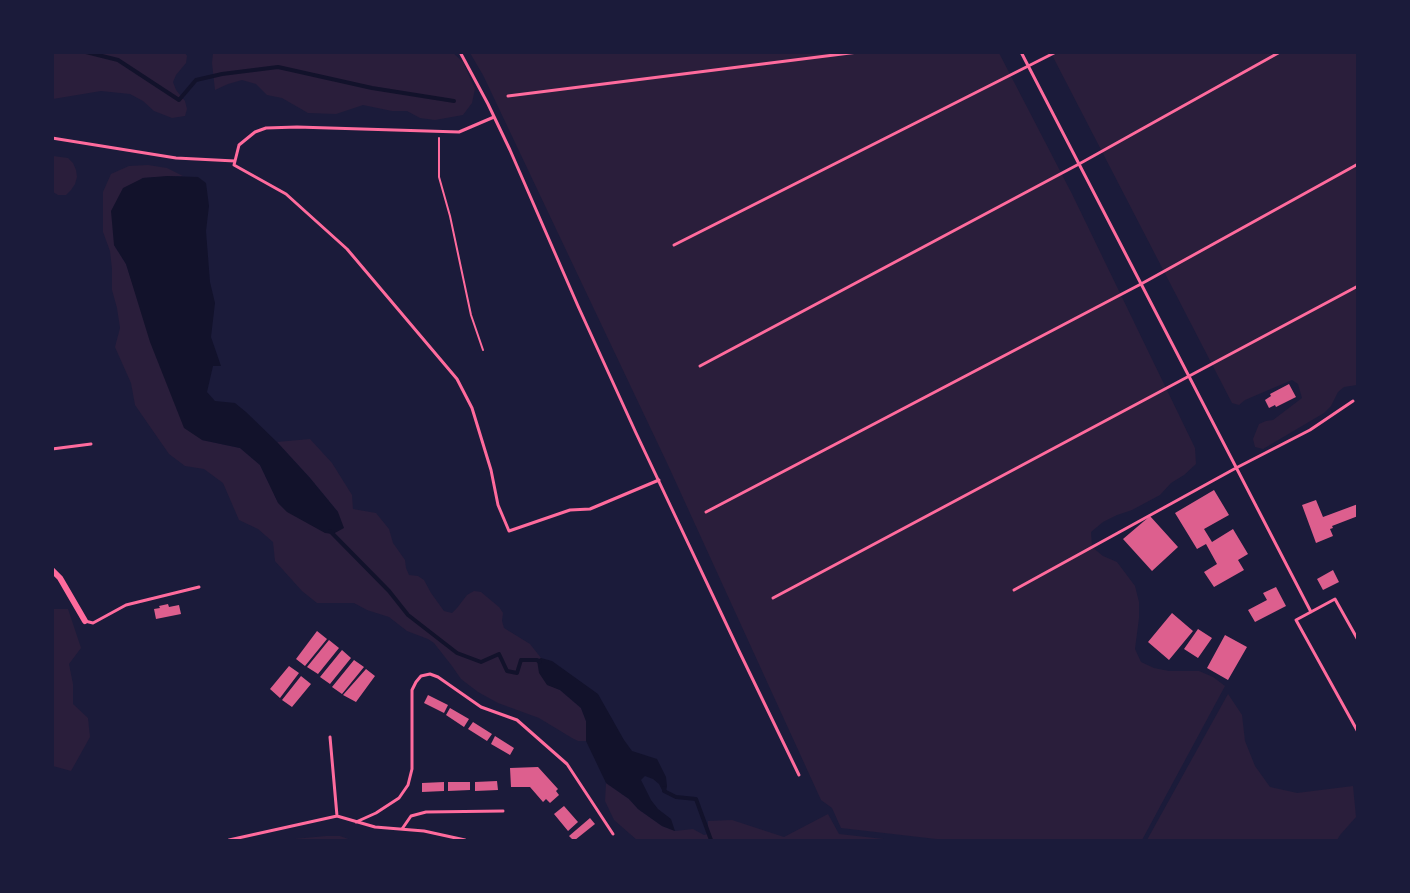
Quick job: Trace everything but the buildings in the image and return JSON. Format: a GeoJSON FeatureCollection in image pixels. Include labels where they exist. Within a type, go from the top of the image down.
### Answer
{"type":"FeatureCollection","features":[{"type":"Feature","properties":{"kind":"street"},"geometry":{"type":"LineString","coordinates":[[52,570],[60,578],[85,621]]}},
{"type":"Feature","properties":{"kind":"lane"},"geometry":{"type":"LineString","coordinates":[[460,52],[494,117],[658,480],[799,775]]}},
{"type":"Feature","properties":{"kind":"lane"},"geometry":{"type":"LineString","coordinates":[[508,96],[858,52]]}},
{"type":"Feature","properties":{"kind":"lane"},"geometry":{"type":"LineString","coordinates":[[1021,52],[1311,612]]}},
{"type":"Feature","properties":{"kind":"lane"},"geometry":{"type":"LineString","coordinates":[[674,245],[1056,52]]}},
{"type":"Feature","properties":{"kind":"lane"},"geometry":{"type":"LineString","coordinates":[[700,366],[1079,164],[1280,52]]}},
{"type":"Feature","properties":{"kind":"lane"},"geometry":{"type":"LineString","coordinates":[[494,117],[459,132],[266,128],[255,132],[239,145],[234,165],[286,194],[347,249],[457,379],[472,408],[491,470],[498,505],[509,531],[570,510],[590,509],[658,480]]}},
{"type":"Feature","properties":{"kind":"lane"},"geometry":{"type":"LineString","coordinates":[[52,138],[176,158],[236,161]]}},
{"type":"Feature","properties":{"kind":"lane"},"geometry":{"type":"LineString","coordinates":[[706,512],[1141,284],[1358,164]]}},
{"type":"Feature","properties":{"kind":"lane"},"geometry":{"type":"LineString","coordinates":[[773,598],[1358,286]]}},
{"type":"Feature","properties":{"kind":"lane"},"geometry":{"type":"LineString","coordinates":[[1014,590],[1310,430],[1353,401]]}},
{"type":"Feature","properties":{"kind":"lane"},"geometry":{"type":"LineString","coordinates":[[52,449],[91,444]]}},
{"type":"Feature","properties":{"kind":"lane"},"geometry":{"type":"LineString","coordinates":[[85,621],[93,623],[126,604],[199,587]]}},
{"type":"Feature","properties":{"kind":"lane"},"geometry":{"type":"LineString","coordinates":[[1358,640],[1335,599],[1296,620],[1358,732]]}},
{"type":"Feature","properties":{"kind":"lane"},"geometry":{"type":"LineString","coordinates":[[356,822],[376,813],[399,798],[408,785],[412,769],[412,690],[421,676],[430,674],[438,677],[481,707],[517,720],[567,764],[613,834]]}},
{"type":"Feature","properties":{"kind":"lane"},"geometry":{"type":"LineString","coordinates":[[330,737],[337,816]]}},
{"type":"Feature","properties":{"kind":"lane"},"geometry":{"type":"LineString","coordinates":[[402,829],[411,816],[426,812],[503,811]]}},
{"type":"Feature","properties":{"kind":"lane"},"geometry":{"type":"LineString","coordinates":[[229,840],[337,816],[375,827],[424,831],[465,840]]}},
{"type":"Feature","properties":{"kind":"path"},"geometry":{"type":"LineString","coordinates":[[439,132],[439,177],[450,216],[471,315],[483,350]]}},
{"type":"Feature","properties":{"kind":"shaded area"},"geometry":{"type":"Polygon","coordinates":[[[52,53],[185,53],[186,63],[173,82],[185,101],[187,109],[185,116],[172,118],[154,111],[143,101],[130,94],[101,91],[53,99],[52,53]]]}},
{"type":"Feature","properties":{"kind":"shaded area"},"geometry":{"type":"Polygon","coordinates":[[[213,53],[453,53],[463,62],[475,89],[472,103],[463,115],[435,120],[420,118],[407,111],[392,111],[363,105],[336,114],[308,113],[282,98],[267,95],[256,84],[242,80],[215,90],[213,53]]]}},
{"type":"Feature","properties":{"kind":"shaded area"},"geometry":{"type":"Polygon","coordinates":[[[470,53],[999,53],[1072,194],[1195,448],[1196,464],[1171,483],[1160,495],[1103,522],[1091,532],[1092,547],[1103,556],[1117,562],[1135,586],[1139,602],[1139,618],[1135,649],[1141,662],[1169,671],[1199,671],[1225,686],[1142,840],[945,840],[841,828],[832,808],[821,800],[668,465],[483,75],[470,53]]]}},
{"type":"Feature","properties":{"kind":"shaded area"},"geometry":{"type":"Polygon","coordinates":[[[1051,53],[1357,53],[1357,385],[1344,387],[1338,392],[1331,406],[1324,413],[1263,449],[1255,447],[1253,439],[1259,424],[1273,420],[1302,398],[1298,384],[1292,380],[1245,400],[1239,405],[1232,403],[1051,53]]]}},
{"type":"Feature","properties":{"kind":"shaded area"},"geometry":{"type":"Polygon","coordinates":[[[53,156],[68,158],[76,170],[75,184],[66,195],[53,192],[53,156]]]}},
{"type":"Feature","properties":{"kind":"shaded area"},"geometry":{"type":"Polygon","coordinates":[[[148,165],[167,168],[183,176],[142,178],[114,245],[126,264],[135,291],[202,440],[240,448],[260,465],[278,502],[338,512],[277,442],[310,439],[332,463],[352,495],[353,509],[376,513],[389,529],[393,543],[405,560],[409,575],[418,576],[424,580],[444,611],[452,613],[467,595],[474,591],[481,592],[499,607],[503,613],[504,628],[530,644],[541,658],[537,661],[547,684],[560,690],[581,708],[586,721],[586,741],[578,741],[539,718],[498,703],[478,692],[461,679],[434,643],[407,631],[389,617],[354,603],[317,603],[302,591],[275,561],[273,542],[258,529],[239,520],[223,483],[204,469],[185,466],[169,454],[135,405],[131,383],[115,347],[120,328],[112,290],[110,251],[103,232],[103,192],[111,174],[129,166],[148,165]]]}},
{"type":"Feature","properties":{"kind":"shaded area"},"geometry":{"type":"Polygon","coordinates":[[[198,177],[206,183],[209,206],[206,231],[210,282],[215,303],[211,337],[221,366],[213,366],[207,392],[215,401],[235,403],[246,412],[310,478],[338,512],[344,528],[333,534],[325,533],[287,512],[278,503],[260,465],[240,448],[202,440],[184,428],[150,342],[126,264],[114,245],[111,211],[123,188],[143,178],[198,177]]]}},
{"type":"Feature","properties":{"kind":"shaded area"},"geometry":{"type":"Polygon","coordinates":[[[53,609],[68,609],[81,648],[69,664],[73,684],[73,704],[88,718],[90,737],[71,771],[53,766],[53,609]]]}},
{"type":"Feature","properties":{"kind":"shaded area"},"geometry":{"type":"Polygon","coordinates":[[[541,658],[552,661],[598,694],[632,751],[657,759],[666,777],[666,792],[653,779],[645,776],[641,780],[651,800],[671,819],[675,831],[662,826],[606,783],[586,741],[586,721],[581,708],[560,690],[547,685],[539,673],[537,660],[541,658]]]}},
{"type":"Feature","properties":{"kind":"shaded area"},"geometry":{"type":"Polygon","coordinates":[[[1228,694],[1242,715],[1245,741],[1255,766],[1270,787],[1297,793],[1353,786],[1356,817],[1337,840],[1147,840],[1228,694]]]}},
{"type":"Feature","properties":{"kind":"shaded area"},"geometry":{"type":"Polygon","coordinates":[[[606,783],[662,826],[675,831],[693,829],[704,835],[708,834],[708,821],[732,820],[784,837],[828,814],[839,834],[893,840],[637,840],[614,820],[605,801],[606,783]]]}},
{"type":"Feature","properties":{"kind":"shaded area"},"geometry":{"type":"Polygon","coordinates":[[[340,836],[351,840],[283,840],[340,836]]]}},
{"type":"Feature","properties":{"kind":"waterway"},"geometry":{"type":"LineString","coordinates":[[86,52],[118,60],[179,100],[196,80],[222,74],[278,67],[372,88],[454,101]]}},
{"type":"Feature","properties":{"kind":"waterway"},"geometry":{"type":"LineString","coordinates":[[330,531],[389,591],[408,615],[457,653],[481,662],[499,654],[507,671],[517,673],[521,660],[540,662]]}},
{"type":"Feature","properties":{"kind":"waterway"},"geometry":{"type":"LineString","coordinates":[[664,788],[664,791],[676,797],[696,799],[711,840]]}}]}
